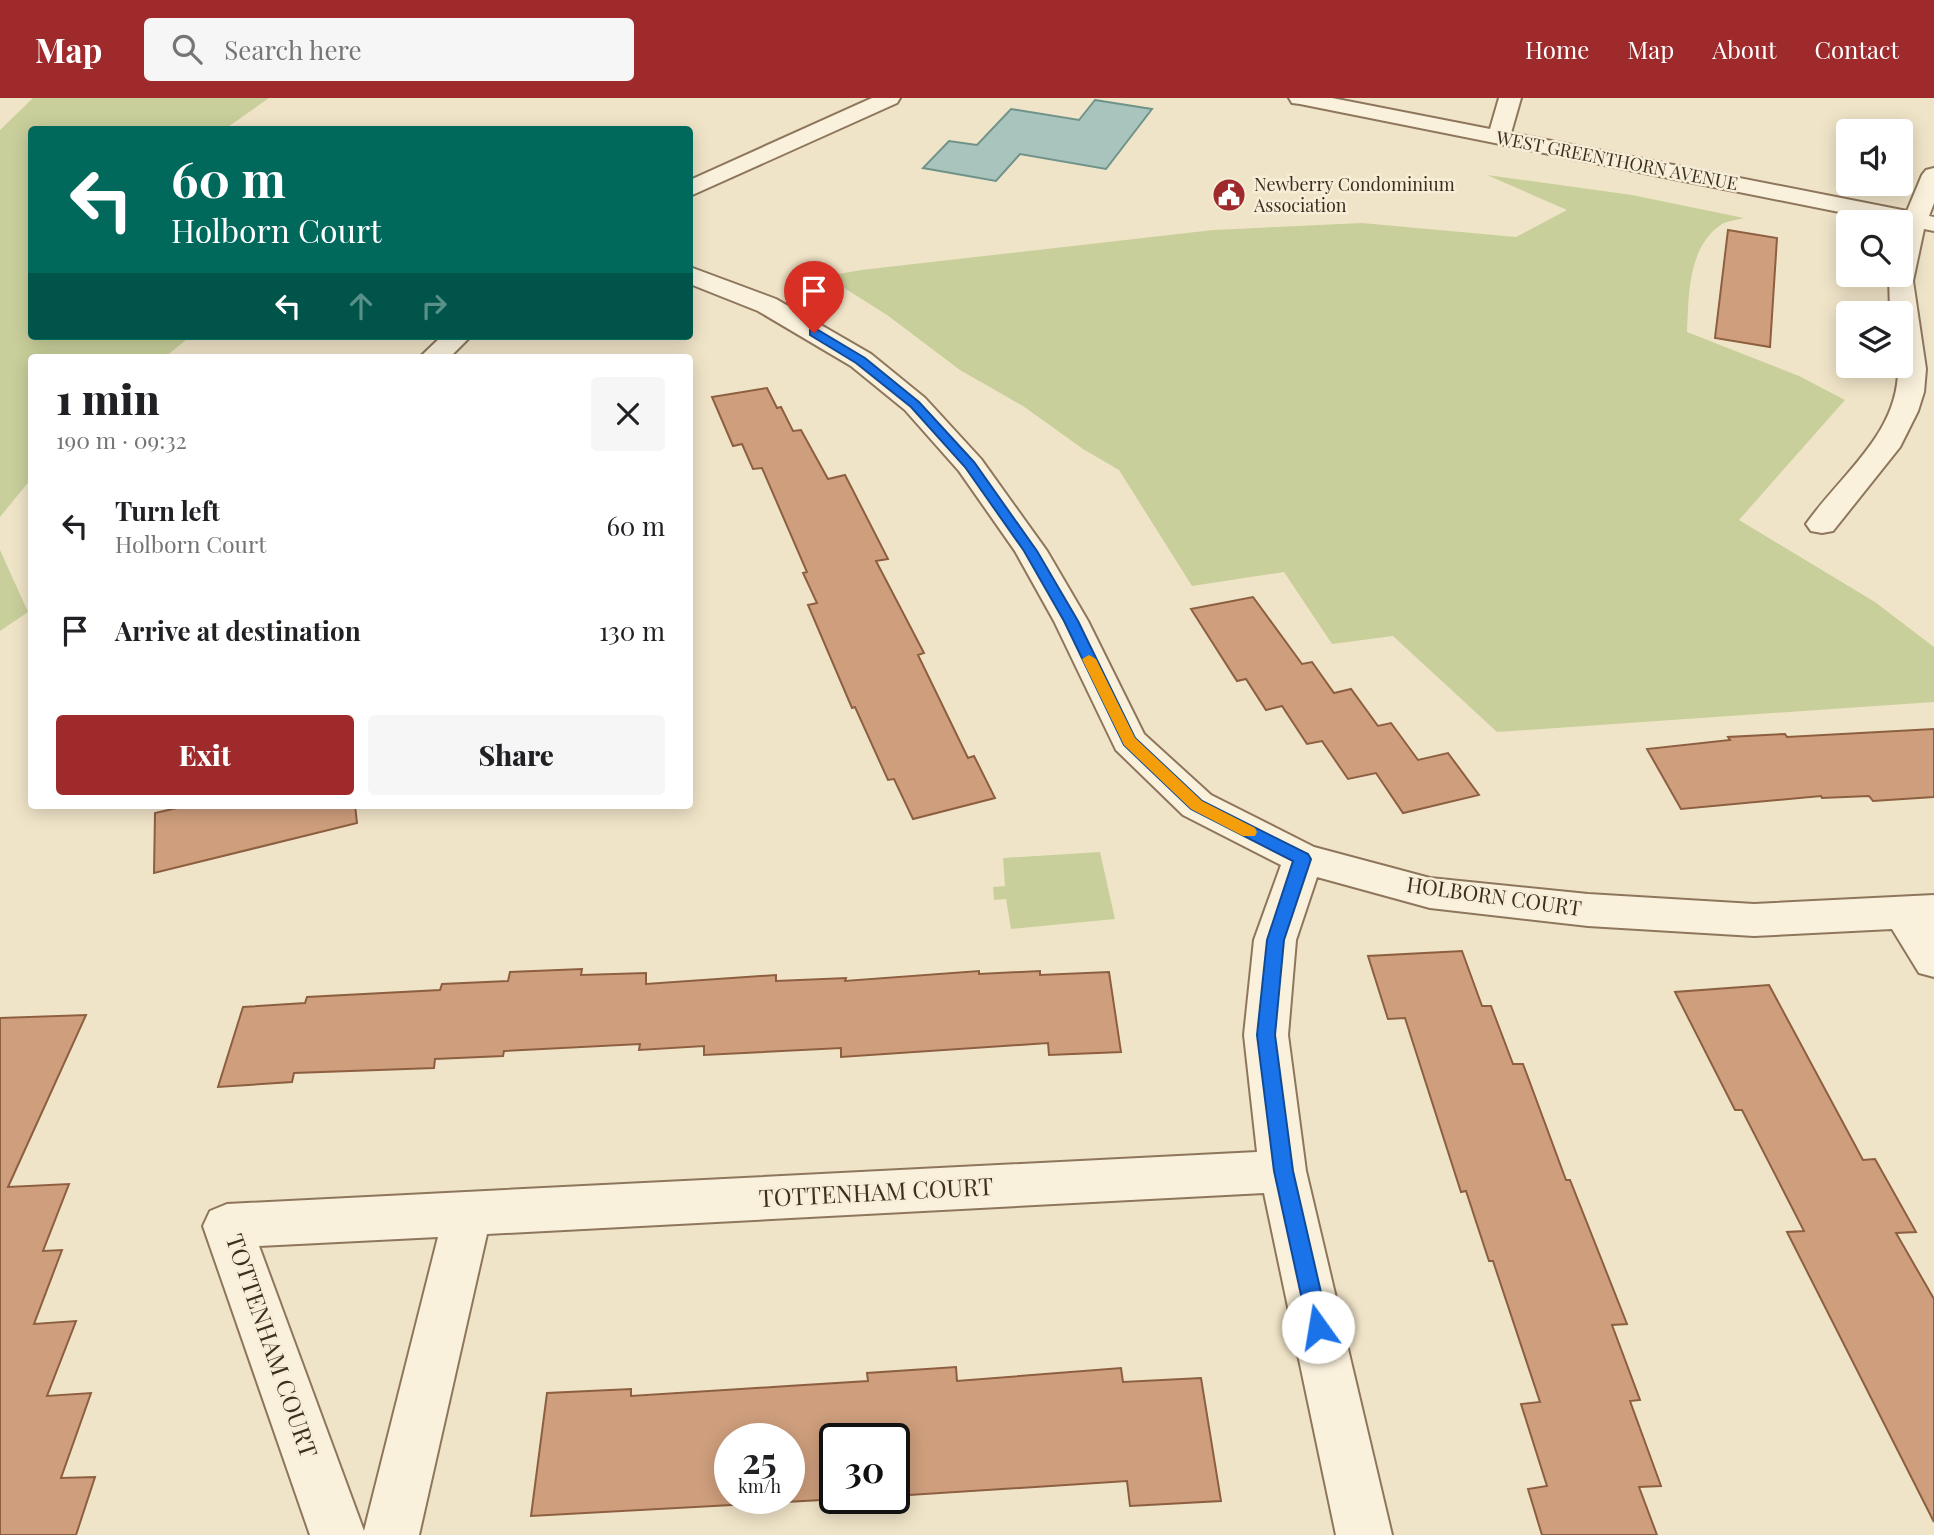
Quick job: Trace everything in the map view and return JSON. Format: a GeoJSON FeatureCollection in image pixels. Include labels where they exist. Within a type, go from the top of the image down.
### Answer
{"type":"FeatureCollection","features":[{"type":"Feature","properties":{"kind":"street"},"geometry":{"type":"LineString","coordinates":[[693,188],[889,98]]}},
{"type":"Feature","properties":{"kind":"street","name":"WEST GREENTHORN AVENUE"},"geometry":{"type":"LineString","coordinates":[[1300,98],[1924,222]]}},
{"type":"Feature","properties":{"kind":"street"},"geometry":{"type":"LineString","coordinates":[[1498,138],[1510,98]]}},
{"type":"Feature","properties":{"kind":"street"},"geometry":{"type":"LineString","coordinates":[[1822,524],[1877,460],[1896,428],[1910,390],[1911,370],[1900,295],[1901,272],[1924,222],[1934,174]]}},
{"type":"Feature","properties":{"kind":"street","name":"HOLBORN COURT"},"geometry":{"type":"LineString","coordinates":[[693,276],[767,305],[860,360],[915,404],[970,465],[1031,551],[1071,621],[1129,741],[1197,805],[1303,859],[1430,893],[1588,910],[1754,920],[1918,911]]}},
{"type":"Feature","properties":{"kind":"street"},"geometry":{"type":"LineString","coordinates":[[437,354],[453,340]]}},
{"type":"Feature","properties":{"kind":"street"},"geometry":{"type":"LineString","coordinates":[[1303,859],[1275,940],[1266,1035],[1283,1171],[1364,1535]]}},
{"type":"Feature","properties":{"kind":"street"},"geometry":{"type":"LineString","coordinates":[[1918,911],[1934,961]]}},
{"type":"Feature","properties":{"kind":"street","name":"TOTTENHAM COURT"},"geometry":{"type":"LineString","coordinates":[[338,1535],[227,1226],[1283,1171]]}},
{"type":"Feature","properties":{"kind":"street"},"geometry":{"type":"LineString","coordinates":[[391,1535],[468,1214]]}},
{"type":"Feature","properties":{"kind":"green space"},"geometry":{"type":"Polygon","coordinates":[[[33,98],[269,98],[229,126],[28,126],[28,340],[186,340],[169,354],[28,354],[28,483],[0,517],[0,130],[33,98]]]}},
{"type":"Feature","properties":{"kind":"green space"},"geometry":{"type":"Polygon","coordinates":[[[1487,175],[1632,195],[1744,218],[1722,224],[1702,246],[1692,273],[1687,332],[1799,376],[1845,400],[1739,520],[1875,602],[1934,647],[1934,702],[1497,732],[1393,636],[1332,644],[1284,572],[1192,586],[1119,470],[1083,449],[1023,406],[960,370],[887,315],[841,286],[810,279],[861,270],[1213,230],[1362,223],[1516,237],[1567,210],[1487,175]]]}},
{"type":"Feature","properties":{"kind":"green space"},"geometry":{"type":"Polygon","coordinates":[[[0,550],[28,612],[0,631],[0,550]]]}},
{"type":"Feature","properties":{"kind":"green space"},"geometry":{"type":"Polygon","coordinates":[[[1100,852],[1115,919],[1011,929],[1006,899],[994,900],[993,887],[1005,886],[1003,858],[1100,852]]]}},
{"type":"Feature","properties":{"kind":"water"},"geometry":{"type":"Polygon","coordinates":[[[1095,100],[1152,109],[1106,169],[1020,154],[996,181],[923,168],[949,141],[977,145],[1011,109],[1079,120],[1095,100]]]}},
{"type":"Feature","properties":{"kind":"building"},"geometry":{"type":"Polygon","coordinates":[[[1728,230],[1777,238],[1770,347],[1715,338],[1728,230]]]}},
{"type":"Feature","properties":{"kind":"building"},"geometry":{"type":"Polygon","coordinates":[[[767,388],[777,408],[781,407],[793,431],[801,430],[828,479],[845,475],[888,559],[876,561],[924,653],[918,655],[968,758],[974,756],[995,798],[913,819],[894,779],[888,780],[855,707],[852,708],[808,605],[817,603],[803,573],[807,572],[762,468],[753,469],[742,444],[733,446],[712,397],[767,388]]]}},
{"type":"Feature","properties":{"kind":"building"},"geometry":{"type":"Polygon","coordinates":[[[1253,597],[1302,664],[1312,662],[1334,693],[1351,689],[1378,726],[1391,723],[1418,760],[1448,753],[1479,795],[1403,813],[1376,773],[1348,779],[1322,741],[1307,744],[1282,706],[1266,710],[1246,679],[1237,681],[1191,609],[1253,597]]]}},
{"type":"Feature","properties":{"kind":"building"},"geometry":{"type":"Polygon","coordinates":[[[1934,729],[1934,797],[1873,801],[1869,796],[1821,796],[1681,809],[1647,749],[1730,740],[1728,737],[1785,734],[1787,737],[1934,729]]]}},
{"type":"Feature","properties":{"kind":"building"},"geometry":{"type":"Polygon","coordinates":[[[172,809],[355,809],[357,823],[154,873],[155,813],[172,809]]]}},
{"type":"Feature","properties":{"kind":"building"},"geometry":{"type":"Polygon","coordinates":[[[1462,951],[1482,1006],[1491,1006],[1513,1064],[1523,1064],[1566,1180],[1570,1180],[1627,1324],[1612,1325],[1640,1400],[1630,1401],[1661,1486],[1639,1487],[1657,1535],[1542,1535],[1528,1489],[1547,1486],[1521,1404],[1540,1402],[1493,1261],[1489,1261],[1466,1191],[1461,1192],[1405,1018],[1388,1019],[1368,956],[1462,951]]]}},
{"type":"Feature","properties":{"kind":"building"},"geometry":{"type":"Polygon","coordinates":[[[582,969],[581,975],[646,973],[646,984],[776,975],[776,981],[846,978],[845,981],[979,971],[979,974],[1040,971],[1040,975],[1109,972],[1121,1052],[1049,1055],[1048,1043],[841,1057],[841,1048],[704,1055],[704,1046],[639,1050],[640,1044],[504,1051],[503,1056],[435,1059],[434,1068],[294,1073],[292,1082],[218,1087],[243,1007],[305,1003],[307,997],[440,990],[442,984],[508,981],[510,972],[582,969]]]}},
{"type":"Feature","properties":{"kind":"building"},"geometry":{"type":"Polygon","coordinates":[[[1769,985],[1863,1160],[1875,1159],[1916,1232],[1896,1233],[1934,1299],[1934,1522],[1787,1232],[1804,1231],[1742,1110],[1735,1110],[1675,992],[1769,985]]]}},
{"type":"Feature","properties":{"kind":"building"},"geometry":{"type":"Polygon","coordinates":[[[86,1015],[8,1187],[69,1184],[43,1251],[62,1250],[34,1324],[76,1321],[47,1396],[91,1393],[61,1478],[95,1477],[76,1535],[0,1535],[0,1018],[86,1015]]]}},
{"type":"Feature","properties":{"kind":"building"},"geometry":{"type":"Polygon","coordinates":[[[956,1367],[957,1381],[1121,1368],[1123,1382],[1201,1378],[1221,1501],[1130,1506],[1127,1481],[910,1495],[910,1423],[819,1423],[819,1500],[805,1501],[805,1423],[714,1423],[714,1506],[531,1516],[547,1393],[631,1389],[631,1396],[868,1381],[867,1373],[956,1367]]]}},
{"type":"Feature","properties":{"kind":"slow traffic"},"geometry":{"type":"LineString","coordinates":[[1089,659],[1129,741],[1197,805],[1249,832]]}},
{"type":"Feature","properties":{"kind":"place","name":"Newberry Condominium Association"},"geometry":{"type":"Point","coordinates":[1229,195]}},
{"type":"Feature","properties":{"kind":"route"},"geometry":{"type":"LineString","coordinates":[[814,333],[860,360],[915,404],[970,465],[1031,551],[1071,621],[1129,741],[1197,805],[1303,859],[1275,940],[1266,1035],[1283,1171],[1318,1327]]}}]}
